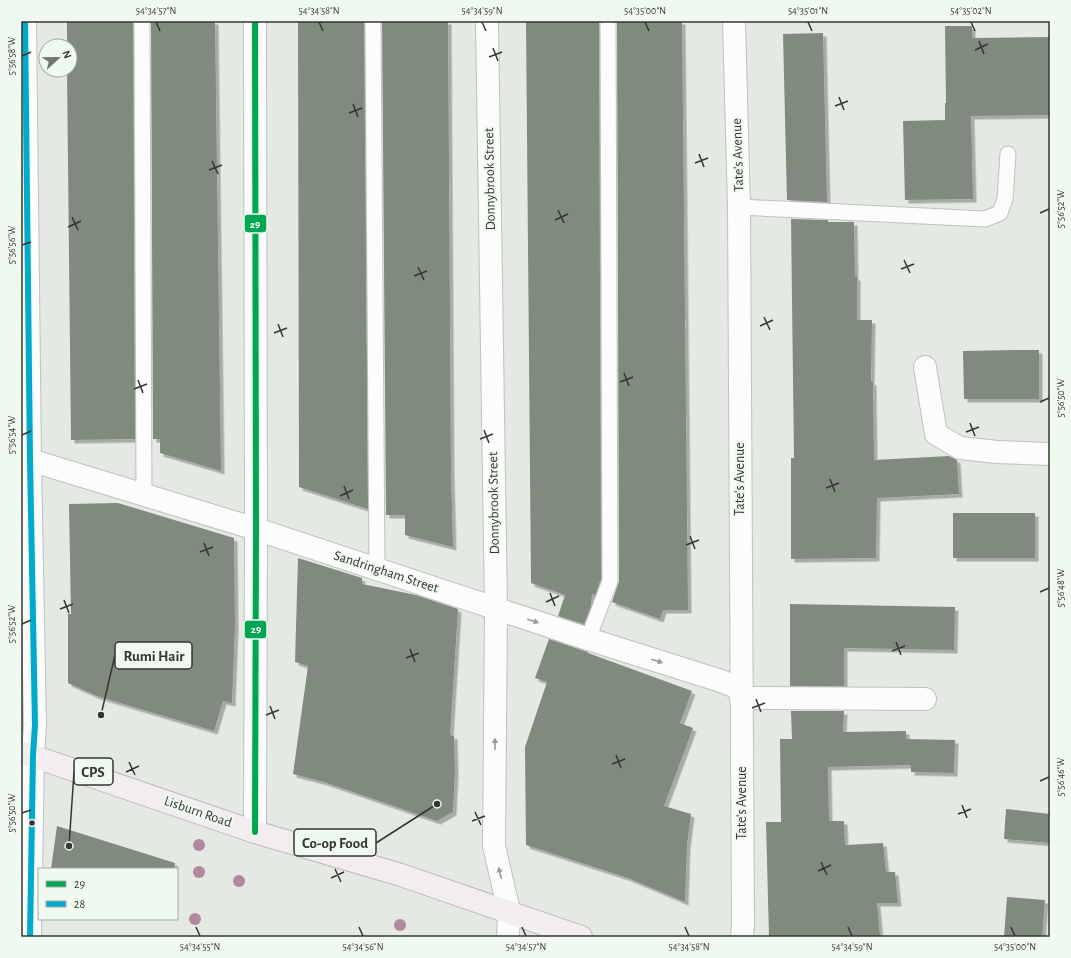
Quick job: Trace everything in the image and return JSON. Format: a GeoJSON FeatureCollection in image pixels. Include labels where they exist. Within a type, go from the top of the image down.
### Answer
{"type":"FeatureCollection","features":[{"type":"Feature","properties":{"kind":"main road","name":"Lisburn Road"},"geometry":{"type":"LineString","coordinates":[[27,754],[255,832],[401,875],[581,937]]}},
{"type":"Feature","properties":{"kind":"street"},"geometry":{"type":"LineString","coordinates":[[26,21],[30,460],[35,725],[27,754],[27,931]]}},
{"type":"Feature","properties":{"kind":"street"},"geometry":{"type":"LineString","coordinates":[[255,21],[255,832]]}},
{"type":"Feature","properties":{"kind":"street","name":"Donnybrook Street"},"geometry":{"type":"LineString","coordinates":[[487,21],[496,609],[494,846],[509,911],[508,937]]}},
{"type":"Feature","properties":{"kind":"street","name":"Tate's Avenue"},"geometry":{"type":"LineString","coordinates":[[734,21],[739,207],[742,937]]}},
{"type":"Feature","properties":{"kind":"street"},"geometry":{"type":"LineString","coordinates":[[925,367],[936,434],[960,448],[997,452],[1050,454]]}},
{"type":"Feature","properties":{"kind":"street","name":"Sandringham Street"},"geometry":{"type":"LineString","coordinates":[[30,460],[256,529],[496,609],[721,681],[741,694]]}},
{"type":"Feature","properties":{"kind":"street"},"geometry":{"type":"LineString","coordinates":[[741,694],[925,699]]}},
{"type":"Feature","properties":{"kind":"lane"},"geometry":{"type":"LineString","coordinates":[[142,21],[144,494]]}},
{"type":"Feature","properties":{"kind":"lane"},"geometry":{"type":"LineString","coordinates":[[372,21],[377,569]]}},
{"type":"Feature","properties":{"kind":"lane"},"geometry":{"type":"LineString","coordinates":[[588,639],[610,581],[608,21]]}},
{"type":"Feature","properties":{"kind":"lane"},"geometry":{"type":"LineString","coordinates":[[739,207],[984,219],[1000,213],[1006,199],[1008,154]]}},
{"type":"Feature","properties":{"kind":"building"},"geometry":{"type":"Polygon","coordinates":[[[67,21],[133,21],[135,439],[71,440],[67,78],[78,78],[78,38],[67,38],[67,21]]]}},
{"type":"Feature","properties":{"kind":"building"},"geometry":{"type":"Polygon","coordinates":[[[151,21],[215,21],[221,471],[160,453],[160,439],[153,439],[151,21]]]}},
{"type":"Feature","properties":{"kind":"building"},"geometry":{"type":"Polygon","coordinates":[[[298,21],[364,21],[368,509],[299,487],[298,21]]]}},
{"type":"Feature","properties":{"kind":"building"},"geometry":{"type":"Polygon","coordinates":[[[382,21],[448,21],[451,474],[453,547],[405,535],[405,515],[386,515],[382,21]]]}},
{"type":"Feature","properties":{"kind":"building"},"geometry":{"type":"Polygon","coordinates":[[[526,21],[599,21],[601,579],[595,596],[592,594],[591,606],[584,624],[558,616],[565,595],[531,583],[526,21]]]}},
{"type":"Feature","properties":{"kind":"building"},"geometry":{"type":"Polygon","coordinates":[[[617,21],[682,21],[688,610],[663,610],[660,619],[612,602],[619,581],[617,21]]]}},
{"type":"Feature","properties":{"kind":"building"},"geometry":{"type":"Polygon","coordinates":[[[945,26],[972,26],[972,38],[1050,37],[1050,115],[971,116],[973,199],[905,200],[903,121],[945,120],[945,26]]]}},
{"type":"Feature","properties":{"kind":"building"},"geometry":{"type":"Polygon","coordinates":[[[823,33],[827,202],[787,200],[783,34],[823,33]]]}},
{"type":"Feature","properties":{"kind":"building"},"geometry":{"type":"Polygon","coordinates":[[[791,219],[828,220],[828,222],[854,222],[855,277],[857,277],[857,320],[872,320],[871,382],[873,382],[874,460],[949,456],[957,460],[959,494],[877,498],[876,558],[791,559],[791,458],[794,458],[791,219]]]}},
{"type":"Feature","properties":{"kind":"building"},"geometry":{"type":"Polygon","coordinates":[[[1039,350],[1039,399],[964,399],[963,351],[1039,350]]]}},
{"type":"Feature","properties":{"kind":"building"},"geometry":{"type":"Polygon","coordinates":[[[118,503],[234,538],[235,625],[232,703],[223,701],[214,731],[97,696],[68,683],[68,614],[71,614],[69,504],[118,503]]]}},
{"type":"Feature","properties":{"kind":"building"},"geometry":{"type":"Polygon","coordinates":[[[953,513],[1035,513],[1035,558],[953,558],[953,513]]]}},
{"type":"Feature","properties":{"kind":"building"},"geometry":{"type":"Polygon","coordinates":[[[298,558],[362,578],[362,584],[416,595],[458,609],[450,735],[454,736],[455,771],[453,812],[437,821],[324,782],[293,774],[308,666],[295,662],[298,558]]]}},
{"type":"Feature","properties":{"kind":"building"},"geometry":{"type":"Polygon","coordinates":[[[790,604],[955,607],[954,650],[844,648],[844,686],[790,686],[790,604]]]}},
{"type":"Feature","properties":{"kind":"building"},"geometry":{"type":"Polygon","coordinates":[[[549,639],[692,691],[680,723],[693,728],[664,806],[691,814],[687,845],[685,902],[628,878],[526,845],[525,747],[547,682],[535,678],[549,639]]]}},
{"type":"Feature","properties":{"kind":"building"},"geometry":{"type":"Polygon","coordinates":[[[791,711],[844,711],[843,732],[906,731],[906,739],[955,740],[954,773],[911,772],[911,765],[828,767],[829,821],[844,821],[845,845],[883,843],[886,872],[895,872],[898,903],[877,903],[880,937],[769,937],[766,822],[781,822],[780,739],[792,739],[791,711]]]}},
{"type":"Feature","properties":{"kind":"building"},"geometry":{"type":"Polygon","coordinates":[[[1006,809],[1050,814],[1050,843],[1004,839],[1006,809]]]}},
{"type":"Feature","properties":{"kind":"building"},"geometry":{"type":"Polygon","coordinates":[[[57,826],[175,863],[174,868],[51,868],[57,826]]]}},
{"type":"Feature","properties":{"kind":"building"},"geometry":{"type":"Polygon","coordinates":[[[1007,897],[1045,900],[1042,937],[1004,937],[1007,897]]]}},
{"type":"Feature","properties":{"kind":"transit line","name":"28"},"geometry":{"type":"LineString","coordinates":[[25,21],[30,460],[35,725],[33,755],[30,937]]}},
{"type":"Feature","properties":{"kind":"transit line","name":"29"},"geometry":{"type":"LineString","coordinates":[[255,21],[255,832]]}},
{"type":"Feature","properties":{"kind":"place","name":"Rumi Hair"},"geometry":{"type":"Point","coordinates":[101,715]}},
{"type":"Feature","properties":{"kind":"place","name":"Co-op Food"},"geometry":{"type":"Point","coordinates":[437,804]}},
{"type":"Feature","properties":{"kind":"place","name":"CPS"},"geometry":{"type":"Point","coordinates":[69,846]}}]}
